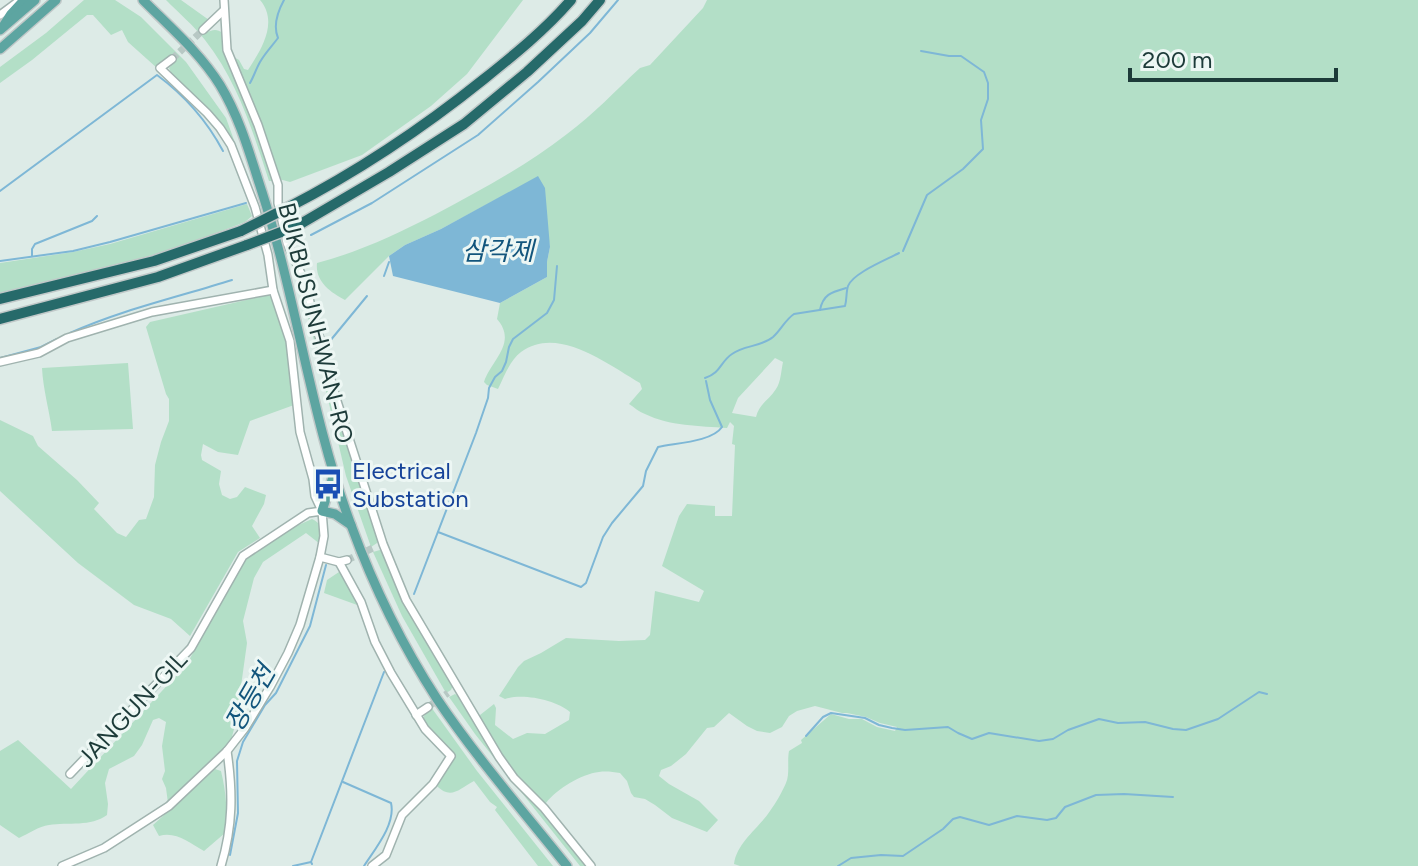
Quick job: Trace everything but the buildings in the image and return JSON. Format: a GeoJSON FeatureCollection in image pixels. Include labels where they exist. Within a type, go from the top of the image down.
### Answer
{"type":"FeatureCollection","features":[{"type":"Feature","properties":{"kind":"highway"},"geometry":{"type":"LineString","coordinates":[[0,299],[154,261],[241,231],[287,208],[340,179],[447,109],[513,57],[571,0]]}},
{"type":"Feature","properties":{"kind":"highway"},"geometry":{"type":"LineString","coordinates":[[0,319],[158,277],[297,226],[464,124],[527,72],[600,0]]}},
{"type":"Feature","properties":{"kind":"highway"},"geometry":{"type":"LineString","coordinates":[[0,326],[50,306]]}},
{"type":"Feature","properties":{"kind":"main road"},"geometry":{"type":"LineString","coordinates":[[1,30],[22,0]]}},
{"type":"Feature","properties":{"kind":"main road"},"geometry":{"type":"LineString","coordinates":[[1,30],[35,0]]}},
{"type":"Feature","properties":{"kind":"main road"},"geometry":{"type":"LineString","coordinates":[[0,49],[56,0]]}},
{"type":"Feature","properties":{"kind":"main road","name":"BUKBUSUNHWAN-RO"},"geometry":{"type":"LineString","coordinates":[[143,0],[218,81],[239,122],[272,225],[334,474],[351,525],[388,611],[436,696],[567,866]]}},
{"type":"Feature","properties":{"kind":"main road"},"geometry":{"type":"LineString","coordinates":[[334,474],[322,511],[335,514],[351,525]]}},
{"type":"Feature","properties":{"kind":"street"},"geometry":{"type":"LineString","coordinates":[[0,15],[22,0]]}},
{"type":"Feature","properties":{"kind":"street"},"geometry":{"type":"LineString","coordinates":[[224,0],[227,50],[258,125],[278,185],[278,203],[287,243],[304,280],[336,398],[383,544],[406,600],[499,757],[591,866]]}},
{"type":"Feature","properties":{"kind":"street"},"geometry":{"type":"LineString","coordinates":[[203,30],[223,11]]}},
{"type":"Feature","properties":{"kind":"street"},"geometry":{"type":"LineString","coordinates":[[62,866],[104,848],[169,806],[227,751],[245,728],[288,653],[304,613],[324,536],[322,511],[315,496],[300,432],[290,341],[273,290],[268,255],[255,207],[231,145],[220,128],[160,68],[172,59]]}},
{"type":"Feature","properties":{"kind":"street"},"geometry":{"type":"LineString","coordinates":[[0,362],[39,353],[67,338],[152,312],[273,290]]}},
{"type":"Feature","properties":{"kind":"street","name":"JANGUN-GIL"},"geometry":{"type":"LineString","coordinates":[[70,774],[191,648],[243,556],[308,513],[322,511]]}},
{"type":"Feature","properties":{"kind":"street"},"geometry":{"type":"LineString","coordinates":[[373,548],[383,544]]}},
{"type":"Feature","properties":{"kind":"street"},"geometry":{"type":"LineString","coordinates":[[320,557],[343,561],[375,642],[391,673],[425,729],[451,756],[433,784],[402,815],[386,855],[372,866]]}},
{"type":"Feature","properties":{"kind":"street"},"geometry":{"type":"LineString","coordinates":[[448,693],[457,687]]}},
{"type":"Feature","properties":{"kind":"street"},"geometry":{"type":"LineString","coordinates":[[416,715],[428,707]]}},
{"type":"Feature","properties":{"kind":"street"},"geometry":{"type":"LineString","coordinates":[[221,866],[232,814],[227,751]]}},
{"type":"Feature","properties":{"kind":"green space"},"geometry":{"type":"Polygon","coordinates":[[[84,0],[115,0],[141,17],[186,62],[226,118],[243,165],[221,127],[171,73],[169,68],[175,61],[169,56],[157,68],[128,42],[122,30],[111,35],[93,15],[87,15],[0,83],[0,67],[84,0]]]}},
{"type":"Feature","properties":{"kind":"green space"},"geometry":{"type":"Polygon","coordinates":[[[166,0],[181,0],[209,20],[201,28],[205,33],[218,30],[223,33],[273,181],[269,181],[243,108],[217,56],[166,0]]]}},
{"type":"Feature","properties":{"kind":"green space"},"geometry":{"type":"Polygon","coordinates":[[[260,0],[523,0],[467,74],[431,106],[362,155],[290,182],[279,179],[232,56],[248,70],[263,45],[268,17],[260,0]]]}},
{"type":"Feature","properties":{"kind":"green space"},"geometry":{"type":"Polygon","coordinates":[[[707,0],[1418,0],[1418,866],[734,864],[739,849],[777,801],[788,776],[789,751],[802,743],[801,740],[831,714],[862,719],[895,731],[897,727],[815,706],[797,711],[789,716],[782,727],[770,733],[757,731],[729,713],[714,727],[707,728],[686,754],[661,770],[659,776],[699,801],[718,820],[707,832],[672,818],[645,799],[634,797],[620,773],[592,773],[577,779],[546,803],[528,790],[500,753],[479,719],[480,715],[494,704],[495,725],[513,739],[527,733],[545,734],[569,720],[570,712],[539,699],[505,699],[499,696],[524,661],[566,638],[645,640],[650,635],[655,591],[699,602],[704,591],[662,566],[679,516],[687,504],[715,506],[715,516],[732,516],[734,426],[730,422],[727,428],[685,425],[643,413],[629,404],[642,389],[640,383],[598,358],[566,345],[535,345],[514,359],[498,389],[484,382],[504,344],[503,328],[497,319],[500,303],[547,277],[550,247],[538,177],[405,245],[389,256],[345,300],[321,281],[317,263],[407,229],[536,157],[586,119],[640,68],[650,65],[707,0]],[[775,358],[738,398],[732,413],[756,417],[778,386],[783,362],[775,358]]]}},
{"type":"Feature","properties":{"kind":"green space"},"geometry":{"type":"Polygon","coordinates":[[[247,204],[252,216],[245,222],[180,247],[0,293],[0,263],[110,244],[247,204]]]}},
{"type":"Feature","properties":{"kind":"green space"},"geometry":{"type":"Polygon","coordinates":[[[295,269],[379,537],[371,547],[346,476],[295,269]]]}},
{"type":"Feature","properties":{"kind":"green space"},"geometry":{"type":"Polygon","coordinates":[[[268,295],[274,299],[286,343],[294,405],[250,421],[238,455],[218,452],[203,444],[202,460],[221,471],[219,484],[222,495],[230,499],[237,497],[245,487],[266,495],[252,526],[260,538],[238,552],[190,636],[171,619],[134,605],[78,563],[0,491],[0,420],[33,436],[38,446],[99,503],[94,509],[117,533],[126,537],[139,520],[146,519],[154,497],[155,465],[169,421],[169,399],[146,327],[150,322],[268,295]]]}},
{"type":"Feature","properties":{"kind":"green space"},"geometry":{"type":"Polygon","coordinates":[[[128,363],[133,429],[52,431],[42,368],[128,363]]]}},
{"type":"Feature","properties":{"kind":"green space"},"geometry":{"type":"Polygon","coordinates":[[[312,519],[321,529],[320,544],[306,533],[263,562],[254,578],[243,621],[247,643],[236,722],[225,749],[168,803],[162,779],[165,771],[162,746],[166,722],[159,718],[153,720],[134,756],[109,769],[105,783],[107,815],[87,823],[37,828],[19,838],[0,825],[0,751],[18,740],[71,789],[187,664],[246,559],[285,531],[312,519]]]}},
{"type":"Feature","properties":{"kind":"green space"},"geometry":{"type":"Polygon","coordinates":[[[380,550],[385,553],[453,685],[446,693],[402,616],[373,552],[380,550]]]}},
{"type":"Feature","properties":{"kind":"green space"},"geometry":{"type":"Polygon","coordinates":[[[342,572],[360,606],[324,593],[327,580],[342,572]]]}},
{"type":"Feature","properties":{"kind":"green space"},"geometry":{"type":"Polygon","coordinates":[[[455,694],[462,699],[497,758],[587,866],[580,866],[475,734],[449,697],[455,694]]]}},
{"type":"Feature","properties":{"kind":"green space"},"geometry":{"type":"Polygon","coordinates":[[[431,707],[477,771],[553,866],[538,866],[495,810],[497,807],[474,781],[451,793],[437,786],[454,756],[423,722],[431,707]]]}},
{"type":"Feature","properties":{"kind":"green space"},"geometry":{"type":"Polygon","coordinates":[[[215,769],[221,771],[224,787],[225,833],[204,851],[177,836],[159,836],[153,825],[215,769]]]}},
{"type":"Feature","properties":{"kind":"water","name":"삼각제"},"geometry":{"type":"Polygon","coordinates":[[[538,176],[545,188],[550,247],[547,277],[500,303],[393,276],[389,256],[538,176]]]}},
{"type":"Feature","properties":{"kind":"waterway"},"geometry":{"type":"LineString","coordinates":[[250,83],[262,59],[278,38],[277,19],[284,0]]}},
{"type":"Feature","properties":{"kind":"waterway"},"geometry":{"type":"LineString","coordinates":[[311,235],[372,203],[478,135],[590,33],[618,0]]}},
{"type":"Feature","properties":{"kind":"waterway"},"geometry":{"type":"LineString","coordinates":[[903,251],[927,195],[963,169],[983,149],[981,120],[988,99],[984,72],[961,56],[921,51]]}},
{"type":"Feature","properties":{"kind":"waterway"},"geometry":{"type":"LineString","coordinates":[[0,191],[157,75],[194,109],[223,151]]}},
{"type":"Feature","properties":{"kind":"waterway"},"geometry":{"type":"LineString","coordinates":[[0,261],[73,251],[246,203]]}},
{"type":"Feature","properties":{"kind":"waterway"},"geometry":{"type":"LineString","coordinates":[[32,256],[35,244],[92,221],[97,216]]}},
{"type":"Feature","properties":{"kind":"waterway"},"geometry":{"type":"LineString","coordinates":[[705,378],[737,351],[773,337],[794,314],[845,306],[851,281],[899,253]]}},
{"type":"Feature","properties":{"kind":"waterway","name":"장등천"},"geometry":{"type":"LineString","coordinates":[[384,276],[389,262]]}},
{"type":"Feature","properties":{"kind":"waterway"},"geometry":{"type":"LineString","coordinates":[[414,594],[476,433],[489,388],[502,371],[513,339],[547,313],[554,300],[557,266]]}},
{"type":"Feature","properties":{"kind":"waterway"},"geometry":{"type":"LineString","coordinates":[[70,333],[129,311],[232,280]]}},
{"type":"Feature","properties":{"kind":"waterway"},"geometry":{"type":"LineString","coordinates":[[820,310],[829,294],[846,288]]}},
{"type":"Feature","properties":{"kind":"waterway","name":"장등천"},"geometry":{"type":"LineString","coordinates":[[325,347],[367,296]]}},
{"type":"Feature","properties":{"kind":"waterway"},"geometry":{"type":"LineString","coordinates":[[0,358],[41,347],[57,339]]}},
{"type":"Feature","properties":{"kind":"waterway"},"geometry":{"type":"LineString","coordinates":[[438,532],[581,587],[586,583],[603,537],[643,486],[646,471],[658,447],[702,439],[722,427],[710,400],[706,381]]}},
{"type":"Feature","properties":{"kind":"waterway","name":"장등천"},"geometry":{"type":"LineString","coordinates":[[230,855],[238,813],[237,761],[243,742],[265,705],[276,693],[310,626],[326,565]]}},
{"type":"Feature","properties":{"kind":"waterway"},"geometry":{"type":"LineString","coordinates":[[311,862],[384,672]]}},
{"type":"Feature","properties":{"kind":"waterway"},"geometry":{"type":"LineString","coordinates":[[806,736],[823,717],[831,713],[865,718],[879,725],[905,730],[948,727],[972,739],[989,733],[1039,741],[1053,739],[1099,719],[1118,723],[1145,722],[1186,730],[1218,719],[1259,692],[1267,694]]}},
{"type":"Feature","properties":{"kind":"waterway"},"geometry":{"type":"LineString","coordinates":[[343,782],[391,803],[388,828],[364,866]]}},
{"type":"Feature","properties":{"kind":"waterway"},"geometry":{"type":"LineString","coordinates":[[838,866],[851,858],[903,856],[960,817],[989,825],[1017,816],[1047,820],[1056,818],[1065,807],[1096,795],[1173,797]]}},
{"type":"Feature","properties":{"kind":"waterway"},"geometry":{"type":"LineString","coordinates":[[293,866],[312,864]]}},
{"type":"Feature","properties":{"kind":"tunnel"},"geometry":{"type":"LineString","coordinates":[[172,59],[203,30]]}},
{"type":"Feature","properties":{"kind":"tunnel"},"geometry":{"type":"LineString","coordinates":[[347,560],[373,548]]}},
{"type":"Feature","properties":{"kind":"tunnel"},"geometry":{"type":"LineString","coordinates":[[428,707],[448,693]]}},
{"type":"Feature","properties":{"kind":"place","name":"Electrical Substation"},"geometry":{"type":"Point","coordinates":[328,484]}}]}
